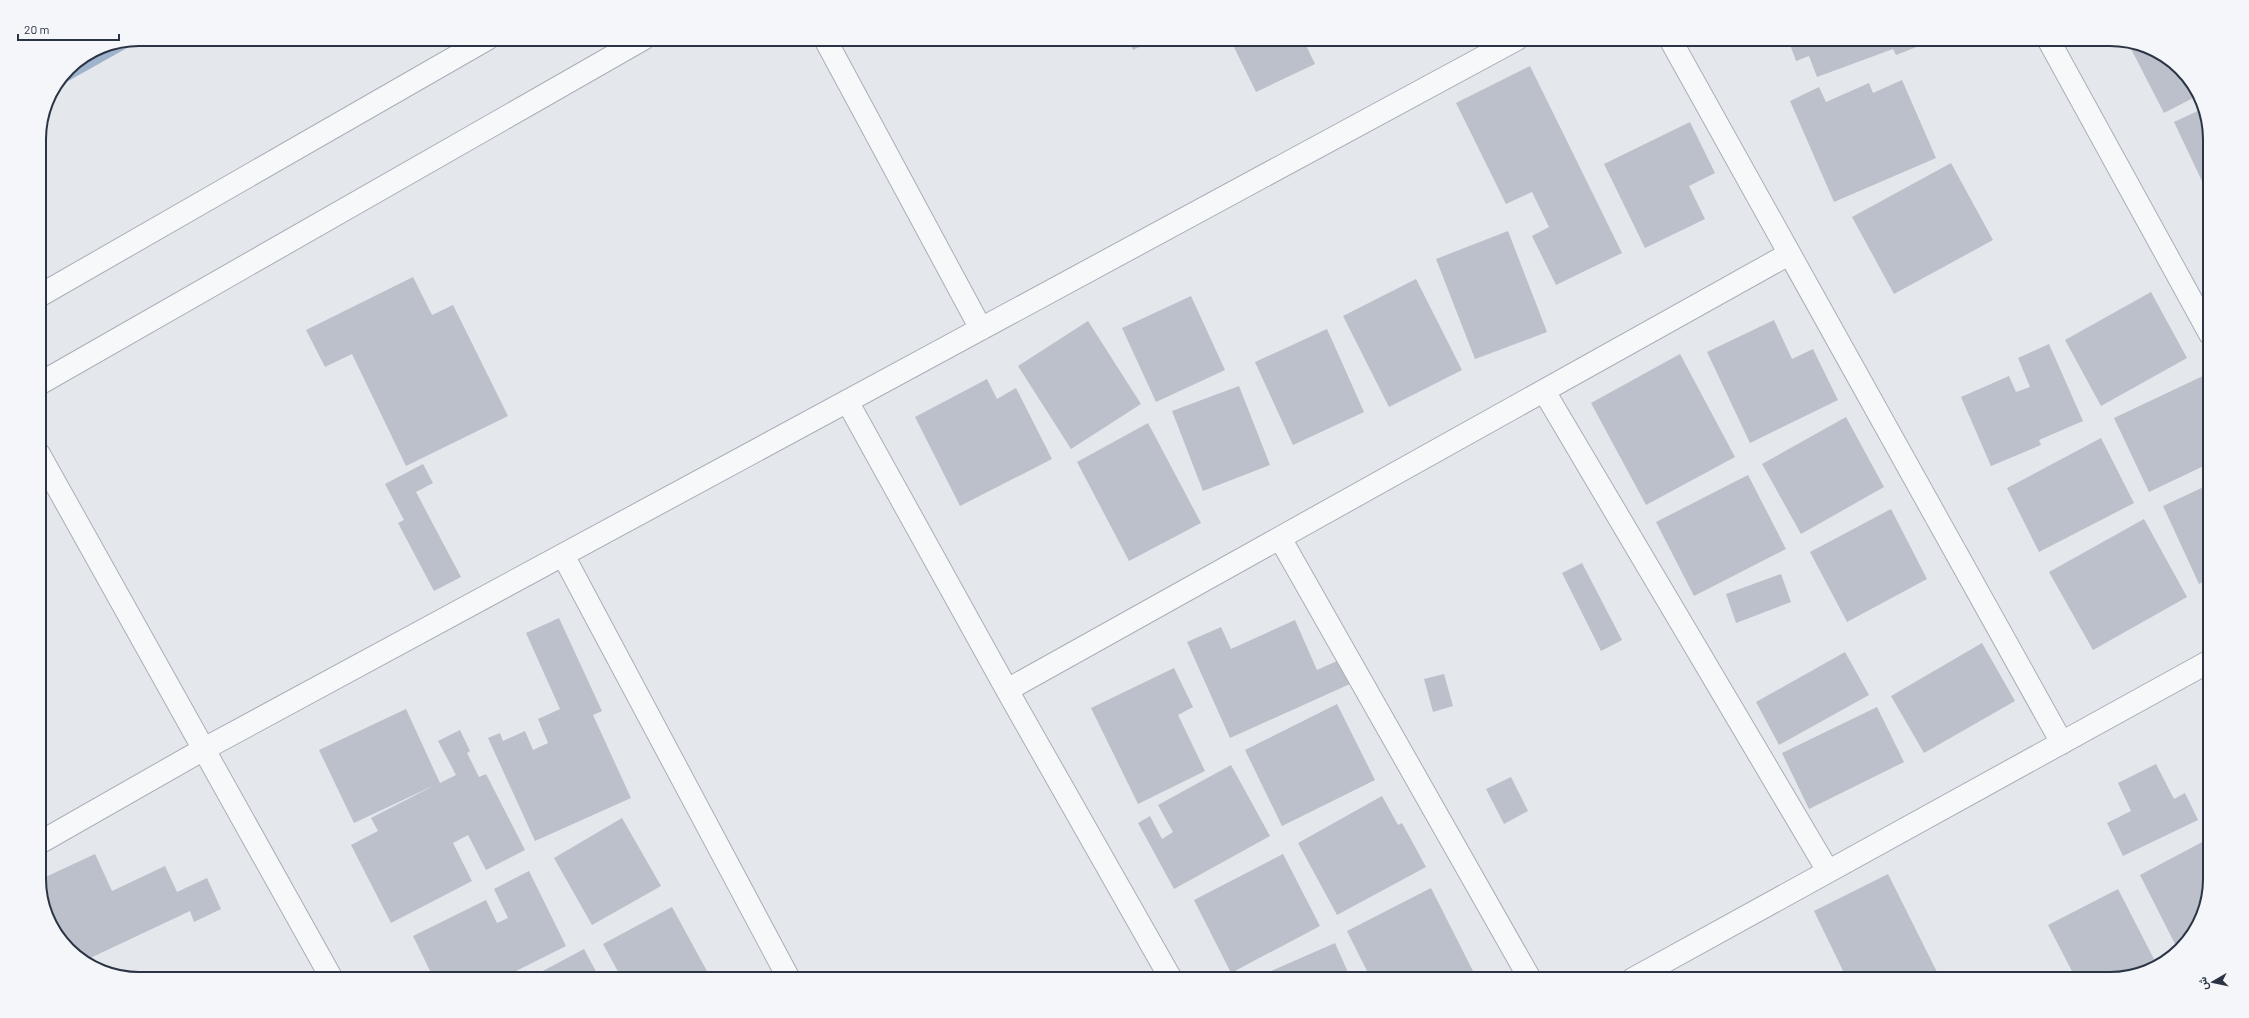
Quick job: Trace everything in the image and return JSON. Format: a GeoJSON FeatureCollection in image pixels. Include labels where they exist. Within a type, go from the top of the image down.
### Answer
{"type":"FeatureCollection","features":[{"type":"Feature","properties":{"kind":"street"},"geometry":{"type":"LineString","coordinates":[[46,292],[475,46]]}},
{"type":"Feature","properties":{"kind":"street"},"geometry":{"type":"LineString","coordinates":[[46,380],[631,46]]}},
{"type":"Feature","properties":{"kind":"street"},"geometry":{"type":"LineString","coordinates":[[829,46],[981,329]]}},
{"type":"Feature","properties":{"kind":"street"},"geometry":{"type":"LineString","coordinates":[[46,839],[204,750],[562,555],[1504,46]]}},
{"type":"Feature","properties":{"kind":"street"},"geometry":{"type":"LineString","coordinates":[[1674,46],[2062,743]]}},
{"type":"Feature","properties":{"kind":"street"},"geometry":{"type":"LineString","coordinates":[[2052,46],[2203,321]]}},
{"type":"Feature","properties":{"kind":"street"},"geometry":{"type":"LineString","coordinates":[[1007,690],[1789,254]]}},
{"type":"Feature","properties":{"kind":"street"},"geometry":{"type":"LineString","coordinates":[[1544,391],[1828,871]]}},
{"type":"Feature","properties":{"kind":"street"},"geometry":{"type":"LineString","coordinates":[[847,401],[1007,690],[1167,972]]}},
{"type":"Feature","properties":{"kind":"street"},"geometry":{"type":"LineString","coordinates":[[46,467],[328,972]]}},
{"type":"Feature","properties":{"kind":"street"},"geometry":{"type":"LineString","coordinates":[[1280,538],[1526,972]]}},
{"type":"Feature","properties":{"kind":"street"},"geometry":{"type":"LineString","coordinates":[[562,555],[785,972]]}},
{"type":"Feature","properties":{"kind":"street"},"geometry":{"type":"LineString","coordinates":[[1665,971],[1828,871],[2203,665]]}},
{"type":"Feature","properties":{"kind":"water"},"geometry":{"type":"Polygon","coordinates":[[[130,47],[64,83],[78,69],[103,53],[130,47]]]}},
{"type":"Feature","properties":{"kind":"building"},"geometry":{"type":"Polygon","coordinates":[[[1131,46],[1141,46],[1133,50],[1131,46]]]}},
{"type":"Feature","properties":{"kind":"building"},"geometry":{"type":"Polygon","coordinates":[[[1233,46],[1306,46],[1315,64],[1256,92],[1233,46]]]}},
{"type":"Feature","properties":{"kind":"building"},"geometry":{"type":"Polygon","coordinates":[[[1791,46],[1919,46],[1896,55],[1893,49],[1817,77],[1809,56],[1796,61],[1791,46]]]}},
{"type":"Feature","properties":{"kind":"building"},"geometry":{"type":"Polygon","coordinates":[[[2131,49],[2146,53],[2167,65],[2184,82],[2191,92],[2194,98],[2164,113],[2131,49]]]}},
{"type":"Feature","properties":{"kind":"building"},"geometry":{"type":"Polygon","coordinates":[[[1530,66],[1622,253],[1556,285],[1532,236],[1549,227],[1532,192],[1506,204],[1456,103],[1530,66]]]}},
{"type":"Feature","properties":{"kind":"building"},"geometry":{"type":"Polygon","coordinates":[[[1902,80],[1936,158],[1834,202],[1790,101],[1819,87],[1826,102],[1869,83],[1873,93],[1902,80]]]}},
{"type":"Feature","properties":{"kind":"building"},"geometry":{"type":"Polygon","coordinates":[[[2198,111],[2203,133],[2203,183],[2174,122],[2198,111]]]}},
{"type":"Feature","properties":{"kind":"building"},"geometry":{"type":"Polygon","coordinates":[[[1690,122],[1715,173],[1689,186],[1705,219],[1645,248],[1604,164],[1690,122]]]}},
{"type":"Feature","properties":{"kind":"building"},"geometry":{"type":"Polygon","coordinates":[[[1951,163],[1993,240],[1894,294],[1852,217],[1951,163]]]}},
{"type":"Feature","properties":{"kind":"building"},"geometry":{"type":"Polygon","coordinates":[[[1508,231],[1547,332],[1475,359],[1436,259],[1508,231]]]}},
{"type":"Feature","properties":{"kind":"building"},"geometry":{"type":"Polygon","coordinates":[[[413,277],[432,315],[453,305],[508,416],[406,466],[352,354],[325,367],[306,330],[413,277]]]}},
{"type":"Feature","properties":{"kind":"building"},"geometry":{"type":"Polygon","coordinates":[[[1416,279],[1462,370],[1389,407],[1343,316],[1416,279]]]}},
{"type":"Feature","properties":{"kind":"building"},"geometry":{"type":"Polygon","coordinates":[[[2151,292],[2187,358],[2101,406],[2065,340],[2151,292]]]}},
{"type":"Feature","properties":{"kind":"building"},"geometry":{"type":"Polygon","coordinates":[[[1191,296],[1225,370],[1156,402],[1122,328],[1191,296]]]}},
{"type":"Feature","properties":{"kind":"building"},"geometry":{"type":"Polygon","coordinates":[[[1774,320],[1792,359],[1813,349],[1838,400],[1750,443],[1707,352],[1774,320]]]}},
{"type":"Feature","properties":{"kind":"building"},"geometry":{"type":"Polygon","coordinates":[[[1088,321],[1141,404],[1071,449],[1018,366],[1088,321]]]}},
{"type":"Feature","properties":{"kind":"building"},"geometry":{"type":"Polygon","coordinates":[[[1327,329],[1364,412],[1293,445],[1255,362],[1327,329]]]}},
{"type":"Feature","properties":{"kind":"building"},"geometry":{"type":"Polygon","coordinates":[[[2049,344],[2083,421],[2039,440],[2041,445],[1991,466],[1961,397],[2009,376],[2016,392],[2030,387],[2018,358],[2049,344]]]}},
{"type":"Feature","properties":{"kind":"building"},"geometry":{"type":"Polygon","coordinates":[[[1680,354],[1735,457],[1646,505],[1591,403],[1680,354]]]}},
{"type":"Feature","properties":{"kind":"building"},"geometry":{"type":"Polygon","coordinates":[[[2203,376],[2203,466],[2149,492],[2114,418],[2203,376]]]}},
{"type":"Feature","properties":{"kind":"building"},"geometry":{"type":"Polygon","coordinates":[[[987,379],[997,399],[1016,388],[1052,459],[960,506],[915,417],[987,379]]]}},
{"type":"Feature","properties":{"kind":"building"},"geometry":{"type":"Polygon","coordinates":[[[1239,386],[1270,465],[1203,491],[1172,411],[1239,386]]]}},
{"type":"Feature","properties":{"kind":"building"},"geometry":{"type":"Polygon","coordinates":[[[1846,417],[1884,487],[1801,534],[1762,464],[1846,417]]]}},
{"type":"Feature","properties":{"kind":"building"},"geometry":{"type":"Polygon","coordinates":[[[1148,423],[1201,523],[1129,561],[1077,462],[1148,423]]]}},
{"type":"Feature","properties":{"kind":"building"},"geometry":{"type":"Polygon","coordinates":[[[2101,438],[2134,503],[2039,552],[2007,488],[2101,438]]]}},
{"type":"Feature","properties":{"kind":"building"},"geometry":{"type":"Polygon","coordinates":[[[423,464],[433,483],[416,492],[461,577],[434,591],[398,523],[404,520],[385,484],[423,464]]]}},
{"type":"Feature","properties":{"kind":"building"},"geometry":{"type":"Polygon","coordinates":[[[1748,475],[1786,549],[1694,596],[1656,522],[1748,475]]]}},
{"type":"Feature","properties":{"kind":"building"},"geometry":{"type":"Polygon","coordinates":[[[2203,487],[2203,582],[2199,584],[2163,506],[2203,487]]]}},
{"type":"Feature","properties":{"kind":"building"},"geometry":{"type":"Polygon","coordinates":[[[1891,509],[1927,579],[1847,622],[1810,552],[1891,509]]]}},
{"type":"Feature","properties":{"kind":"building"},"geometry":{"type":"Polygon","coordinates":[[[2144,519],[2187,597],[2093,650],[2049,572],[2144,519]]]}},
{"type":"Feature","properties":{"kind":"building"},"geometry":{"type":"Polygon","coordinates":[[[1582,563],[1622,640],[1601,651],[1562,573],[1582,563]]]}},
{"type":"Feature","properties":{"kind":"building"},"geometry":{"type":"Polygon","coordinates":[[[1781,574],[1791,602],[1736,623],[1726,594],[1781,574]]]}},
{"type":"Feature","properties":{"kind":"building"},"geometry":{"type":"Polygon","coordinates":[[[559,618],[602,711],[593,715],[631,798],[535,841],[488,738],[500,733],[503,741],[525,731],[533,750],[548,743],[538,719],[560,709],[526,633],[559,618]]]}},
{"type":"Feature","properties":{"kind":"building"},"geometry":{"type":"Polygon","coordinates":[[[1295,620],[1317,670],[1339,660],[1350,684],[1230,738],[1187,642],[1221,627],[1231,649],[1295,620]]]}},
{"type":"Feature","properties":{"kind":"building"},"geometry":{"type":"Polygon","coordinates":[[[1982,643],[2015,701],[1924,753],[1891,696],[1982,643]]]}},
{"type":"Feature","properties":{"kind":"building"},"geometry":{"type":"Polygon","coordinates":[[[1845,652],[1869,695],[1779,745],[1756,702],[1845,652]]]}},
{"type":"Feature","properties":{"kind":"building"},"geometry":{"type":"Polygon","coordinates":[[[1174,668],[1193,707],[1178,715],[1205,771],[1138,804],[1091,708],[1174,668]]]}},
{"type":"Feature","properties":{"kind":"building"},"geometry":{"type":"Polygon","coordinates":[[[1444,674],[1453,706],[1433,712],[1424,679],[1444,674]]]}},
{"type":"Feature","properties":{"kind":"building"},"geometry":{"type":"Polygon","coordinates":[[[1337,704],[1375,780],[1282,826],[1245,750],[1337,704]]]}},
{"type":"Feature","properties":{"kind":"building"},"geometry":{"type":"Polygon","coordinates":[[[1877,707],[1904,762],[1809,809],[1782,753],[1877,707]]]}},
{"type":"Feature","properties":{"kind":"building"},"geometry":{"type":"Polygon","coordinates":[[[406,709],[440,783],[456,775],[438,741],[460,730],[470,751],[467,753],[479,777],[486,774],[525,850],[486,870],[468,835],[453,843],[472,881],[391,923],[351,845],[378,831],[371,818],[437,784],[354,823],[319,750],[406,709]]]}},
{"type":"Feature","properties":{"kind":"building"},"geometry":{"type":"Polygon","coordinates":[[[2156,764],[2174,799],[2185,793],[2198,820],[2123,856],[2107,823],[2131,811],[2118,783],[2156,764]]]}},
{"type":"Feature","properties":{"kind":"building"},"geometry":{"type":"Polygon","coordinates":[[[1231,765],[1270,836],[1174,889],[1138,823],[1150,816],[1162,839],[1173,832],[1158,805],[1231,765]]]}},
{"type":"Feature","properties":{"kind":"building"},"geometry":{"type":"Polygon","coordinates":[[[1511,777],[1528,811],[1504,824],[1486,789],[1511,777]]]}},
{"type":"Feature","properties":{"kind":"building"},"geometry":{"type":"Polygon","coordinates":[[[1382,796],[1398,825],[1402,823],[1426,867],[1337,915],[1298,843],[1382,796]]]}},
{"type":"Feature","properties":{"kind":"building"},"geometry":{"type":"Polygon","coordinates":[[[622,818],[661,886],[592,925],[554,858],[622,818]]]}},
{"type":"Feature","properties":{"kind":"building"},"geometry":{"type":"Polygon","coordinates":[[[2203,842],[2203,885],[2198,909],[2187,931],[2175,945],[2140,875],[2203,842]]]}},
{"type":"Feature","properties":{"kind":"building"},"geometry":{"type":"Polygon","coordinates":[[[95,854],[112,891],[165,866],[177,892],[207,878],[221,909],[194,922],[190,911],[90,958],[73,945],[58,926],[48,897],[46,877],[95,854]]]}},
{"type":"Feature","properties":{"kind":"building"},"geometry":{"type":"Polygon","coordinates":[[[1283,854],[1320,926],[1230,972],[1194,900],[1283,854]]]}},
{"type":"Feature","properties":{"kind":"building"},"geometry":{"type":"Polygon","coordinates":[[[529,871],[566,946],[514,972],[431,972],[413,936],[486,900],[497,923],[508,918],[494,889],[529,871]]]}},
{"type":"Feature","properties":{"kind":"building"},"geometry":{"type":"Polygon","coordinates":[[[1888,874],[1937,972],[1844,972],[1814,911],[1888,874]]]}},
{"type":"Feature","properties":{"kind":"building"},"geometry":{"type":"Polygon","coordinates":[[[1431,888],[1473,972],[1368,972],[1347,931],[1431,888]]]}},
{"type":"Feature","properties":{"kind":"building"},"geometry":{"type":"Polygon","coordinates":[[[2118,889],[2154,960],[2140,967],[2122,971],[2072,972],[2048,925],[2118,889]]]}},
{"type":"Feature","properties":{"kind":"building"},"geometry":{"type":"Polygon","coordinates":[[[672,907],[707,972],[618,972],[603,944],[672,907]]]}},
{"type":"Feature","properties":{"kind":"building"},"geometry":{"type":"Polygon","coordinates":[[[1335,943],[1348,972],[1269,972],[1335,943]]]}},
{"type":"Feature","properties":{"kind":"building"},"geometry":{"type":"Polygon","coordinates":[[[584,949],[596,972],[541,972],[584,949]]]}}]}
